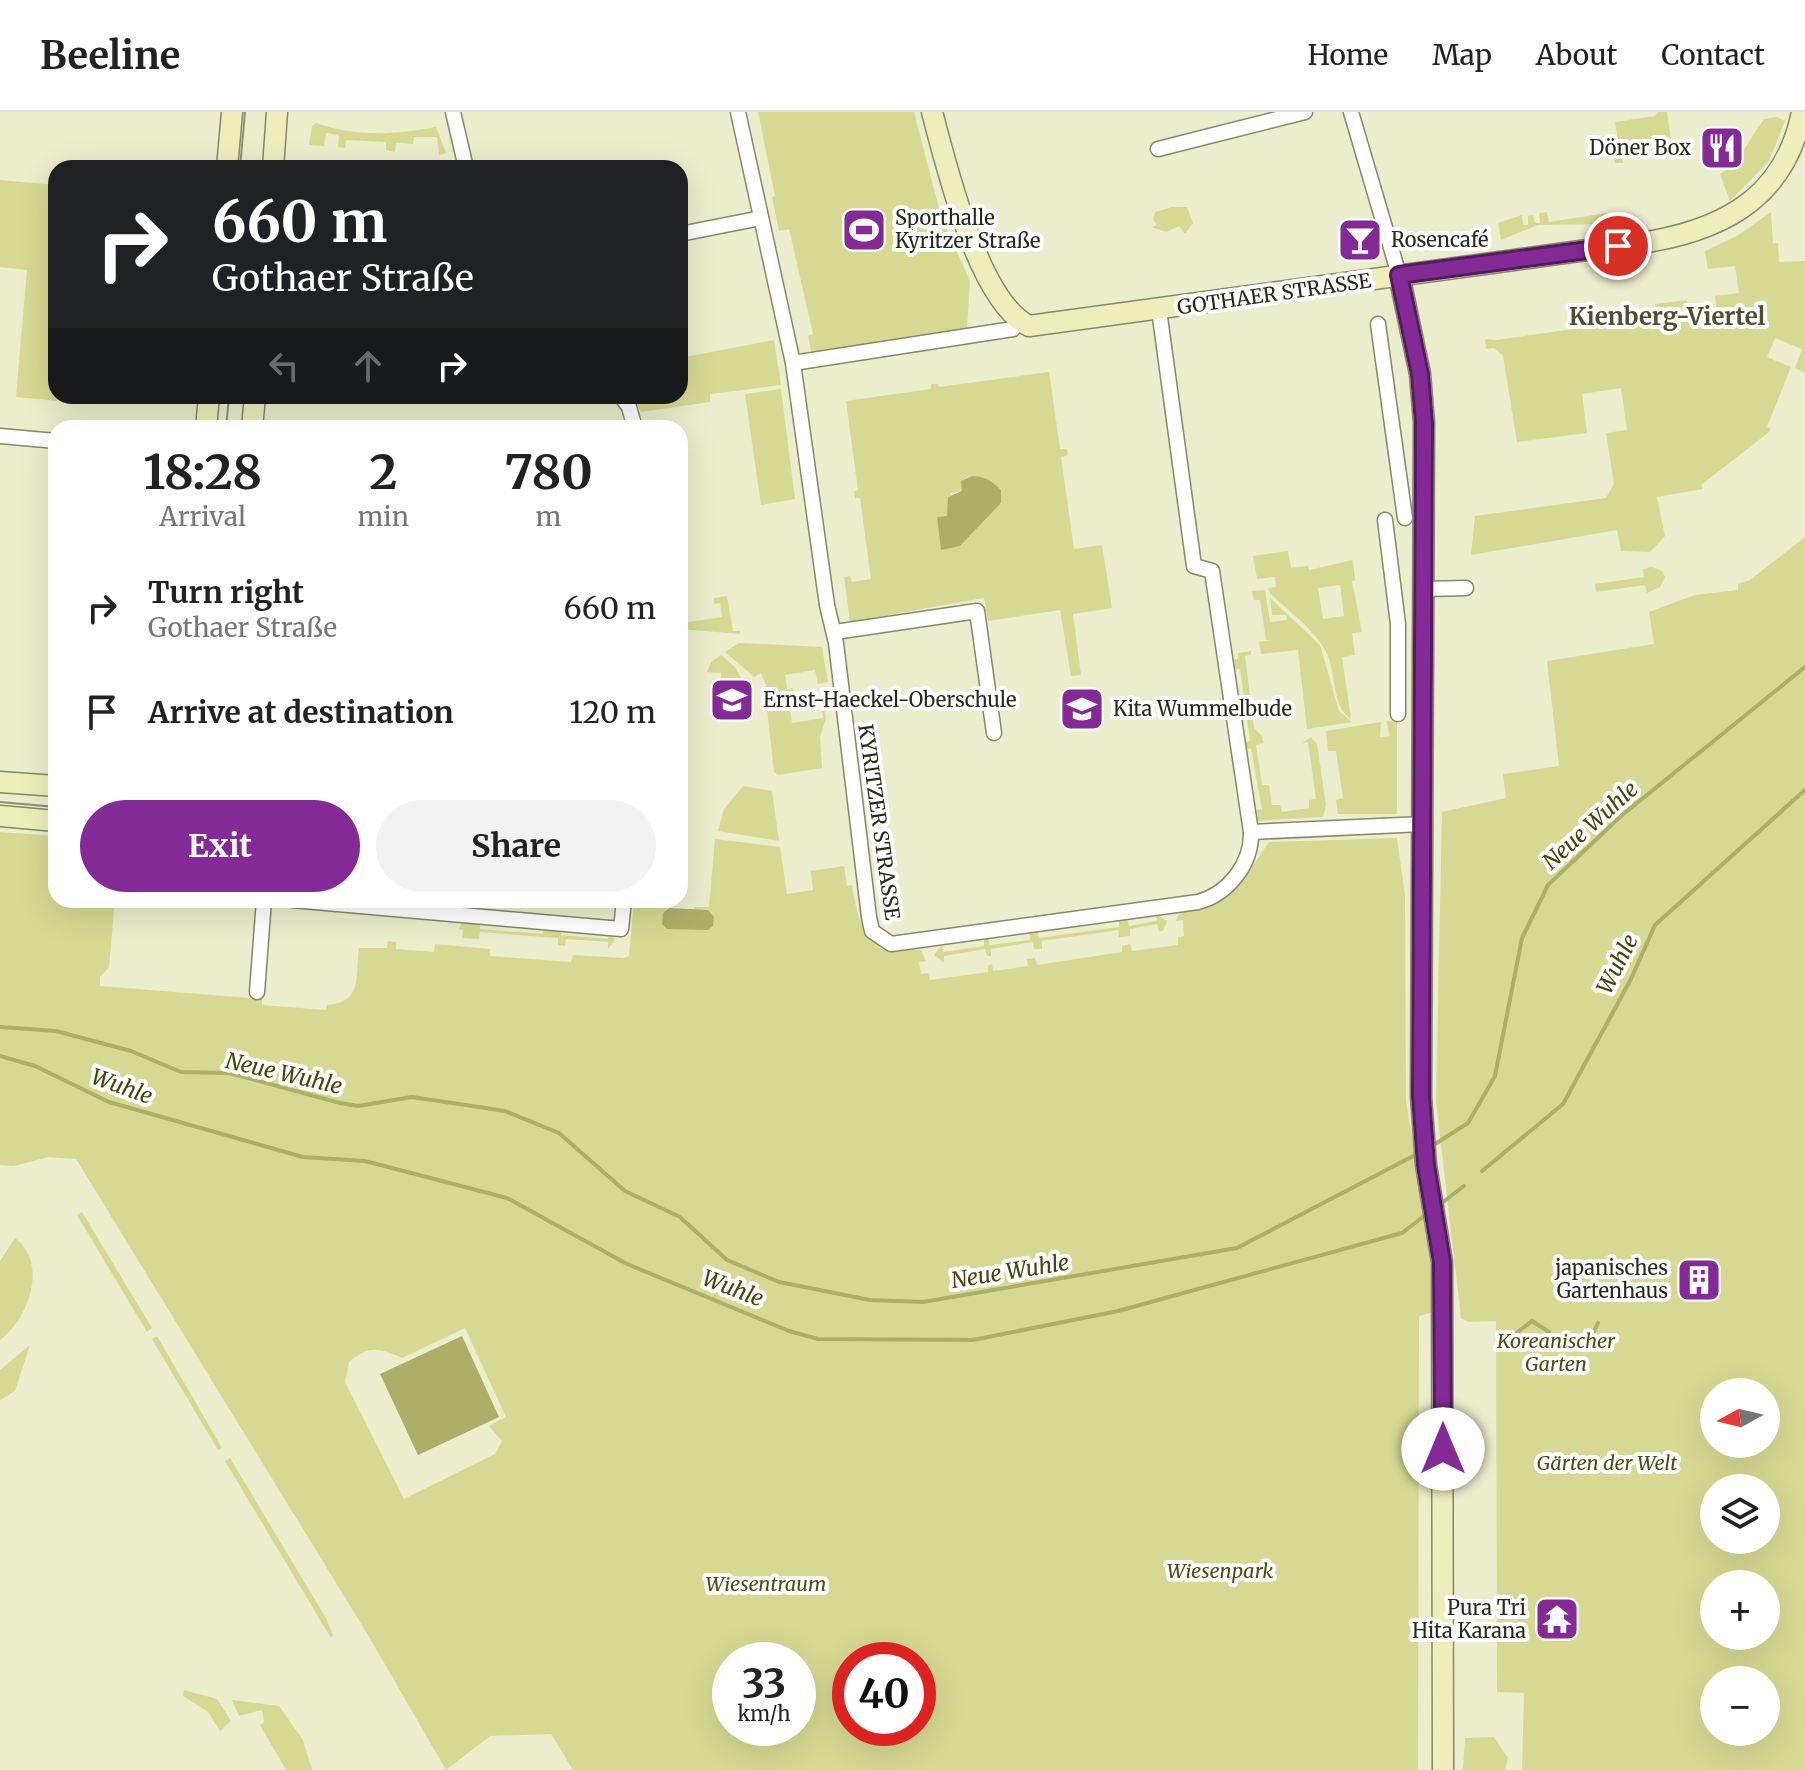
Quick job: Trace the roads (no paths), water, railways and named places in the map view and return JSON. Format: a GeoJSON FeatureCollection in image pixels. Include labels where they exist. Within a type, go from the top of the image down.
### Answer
{"type":"FeatureCollection","features":[{"type":"Feature","properties":{"kind":"street"},"geometry":{"type":"LineString","coordinates":[[228,160],[232,112]]}},
{"type":"Feature","properties":{"kind":"street"},"geometry":{"type":"LineString","coordinates":[[274,160],[277,112]]}},
{"type":"Feature","properties":{"kind":"street"},"geometry":{"type":"LineString","coordinates":[[453,112],[464,160]]}},
{"type":"Feature","properties":{"kind":"street","name":"KYRITZER STRASSE"},"geometry":{"type":"LineString","coordinates":[[738,112],[793,363],[827,605],[835,632],[872,931],[891,944],[919,942],[1214,898],[1225,889],[1247,859],[1251,832]]}},
{"type":"Feature","properties":{"kind":"street"},"geometry":{"type":"LineString","coordinates":[[793,363],[1013,329],[1019,321],[995,286],[964,224],[932,112]]}},
{"type":"Feature","properties":{"kind":"street"},"geometry":{"type":"LineString","coordinates":[[1158,149],[1305,112]]}},
{"type":"Feature","properties":{"kind":"street"},"geometry":{"type":"LineString","coordinates":[[1351,112],[1399,275],[1420,374],[1423,409],[1422,1130],[1443,1269],[1443,1770]]}},
{"type":"Feature","properties":{"kind":"street","name":"GOTHAER STRASSE"},"geometry":{"type":"LineString","coordinates":[[1019,321],[1029,326],[1043,325],[1159,310],[1653,241],[1716,225],[1762,192],[1796,139],[1802,112]]}},
{"type":"Feature","properties":{"kind":"street"},"geometry":{"type":"LineString","coordinates":[[688,232],[761,218]]}},
{"type":"Feature","properties":{"kind":"street","name":"GOTHAER STRASSE"},"geometry":{"type":"LineString","coordinates":[[1159,310],[1194,566],[1212,571],[1251,832]]}},
{"type":"Feature","properties":{"kind":"street"},"geometry":{"type":"LineString","coordinates":[[1378,324],[1405,518]]}},
{"type":"Feature","properties":{"kind":"street"},"geometry":{"type":"LineString","coordinates":[[0,436],[48,440]]}},
{"type":"Feature","properties":{"kind":"street"},"geometry":{"type":"LineString","coordinates":[[1385,520],[1398,624],[1398,714]]}},
{"type":"Feature","properties":{"kind":"street"},"geometry":{"type":"LineString","coordinates":[[1425,589],[1466,588]]}},
{"type":"Feature","properties":{"kind":"street"},"geometry":{"type":"LineString","coordinates":[[835,632],[977,611],[994,733]]}},
{"type":"Feature","properties":{"kind":"street"},"geometry":{"type":"LineString","coordinates":[[0,782],[48,785]]}},
{"type":"Feature","properties":{"kind":"street"},"geometry":{"type":"LineString","coordinates":[[0,816],[48,820]]}},
{"type":"Feature","properties":{"kind":"street"},"geometry":{"type":"LineString","coordinates":[[1251,832],[1423,824]]}},
{"type":"Feature","properties":{"kind":"street"},"geometry":{"type":"LineString","coordinates":[[257,992],[263,908]]}},
{"type":"Feature","properties":{"kind":"street"},"geometry":{"type":"LineString","coordinates":[[383,908],[621,929],[623,908]]}},
{"type":"Feature","properties":{"kind":"waterway","name":"Neue Wuhle"},"geometry":{"type":"LineString","coordinates":[[1432,1146],[1468,1123],[1495,1076],[1522,938],[1548,885],[1621,816],[1805,667]]}},
{"type":"Feature","properties":{"kind":"waterway","name":"Wuhle"},"geometry":{"type":"LineString","coordinates":[[1482,1171],[1563,1104],[1631,979],[1655,925],[1805,790]]}},
{"type":"Feature","properties":{"kind":"waterway","name":"Neue Wuhle"},"geometry":{"type":"LineString","coordinates":[[0,1027],[56,1031],[131,1051],[181,1072],[229,1073],[358,1106],[412,1097],[505,1111],[559,1133],[625,1191],[680,1217],[727,1260],[779,1282],[870,1300],[923,1302],[1237,1248],[1417,1154]]}},
{"type":"Feature","properties":{"kind":"waterway","name":"Wuhle"},"geometry":{"type":"LineString","coordinates":[[0,1056],[35,1066],[109,1102],[303,1157],[365,1161],[507,1198],[627,1264],[789,1331],[818,1339],[973,1340],[1118,1311],[1402,1233],[1428,1213]]}},
{"type":"Feature","properties":{"kind":"waterway","name":"Wuhle"},"geometry":{"type":"LineString","coordinates":[[1438,1206],[1464,1186]]}},
{"type":"Feature","properties":{"kind":"waterway"},"geometry":{"type":"LineString","coordinates":[[1515,1334],[1532,1321],[1549,1332]]}},
{"type":"Feature","properties":{"kind":"waterway"},"geometry":{"type":"LineString","coordinates":[[1589,1342],[1598,1323]]}},
{"type":"Feature","properties":{"kind":"tram line"},"geometry":{"type":"LineString","coordinates":[[241,160],[245,112]]}},
{"type":"Feature","properties":{"kind":"tram line"},"geometry":{"type":"LineString","coordinates":[[227,420],[228,404]]}},
{"type":"Feature","properties":{"kind":"tram line"},"geometry":{"type":"LineString","coordinates":[[0,802],[48,806]]}},
{"type":"Feature","properties":{"kind":"place","name":"Döner Box"},"geometry":{"type":"Point","coordinates":[1722,148]}},
{"type":"Feature","properties":{"kind":"place","name":"Sporthalle Kyritzer Straße"},"geometry":{"type":"Point","coordinates":[864,230]}},
{"type":"Feature","properties":{"kind":"place","name":"Rosencafé"},"geometry":{"type":"Point","coordinates":[1360,240]}},
{"type":"Feature","properties":{"kind":"place","name":"Ernst-Haeckel-Oberschule"},"geometry":{"type":"Point","coordinates":[732,700]}},
{"type":"Feature","properties":{"kind":"place","name":"Kita Wummelbude"},"geometry":{"type":"Point","coordinates":[1082,709]}},
{"type":"Feature","properties":{"kind":"place","name":"japanisches Gartenhaus"},"geometry":{"type":"Point","coordinates":[1699,1280]}},
{"type":"Feature","properties":{"kind":"place","name":"Pura Tri Hita Karana"},"geometry":{"type":"Point","coordinates":[1557,1619]}},
{"type":"Feature","properties":{"kind":"district","name":"Kienberg-Viertel"},"geometry":{"type":"Point","coordinates":[1667,317]}},
{"type":"Feature","properties":{"kind":"park label","name":"Koreanischer Garten"},"geometry":{"type":"Point","coordinates":[1556,1352]}},
{"type":"Feature","properties":{"kind":"park label","name":"Gärten der Welt"},"geometry":{"type":"Point","coordinates":[1607,1463]}},
{"type":"Feature","properties":{"kind":"park label","name":"Wiesenpark"},"geometry":{"type":"Point","coordinates":[1220,1571]}},
{"type":"Feature","properties":{"kind":"park label","name":"Wiesentraum"},"geometry":{"type":"Point","coordinates":[766,1584]}}]}
